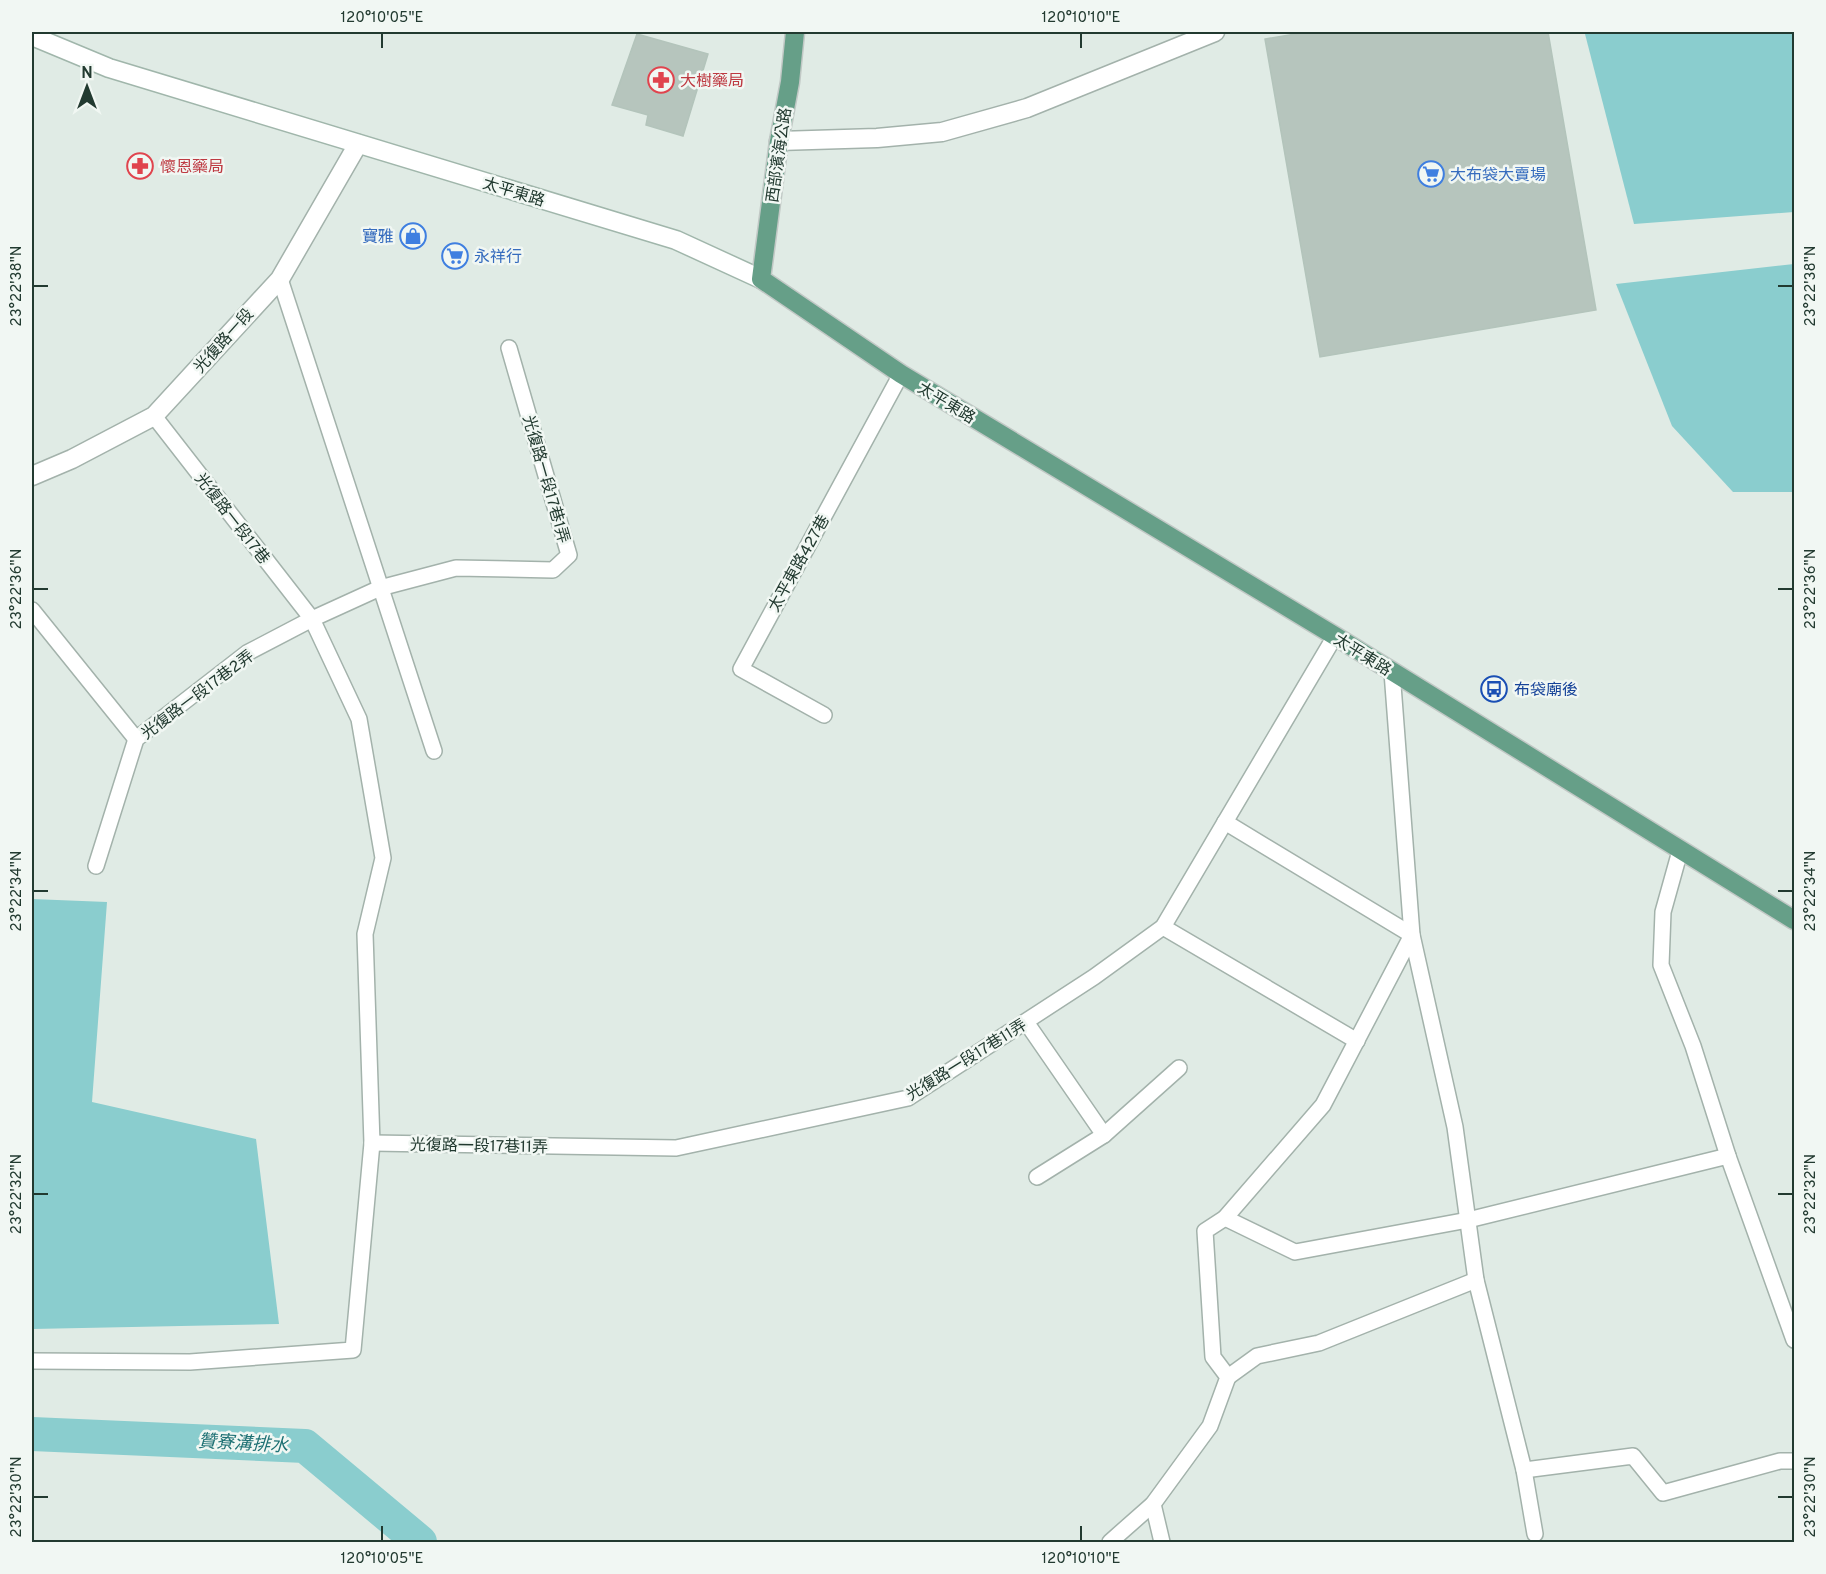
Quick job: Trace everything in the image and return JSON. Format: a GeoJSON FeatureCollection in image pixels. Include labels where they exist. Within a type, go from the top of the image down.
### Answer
{"type":"FeatureCollection","features":[{"type":"Feature","properties":{"kind":"main road","name":"西部濱海公路"},"geometry":{"type":"LineString","coordinates":[[761,279],[778,141],[790,82],[795,32]]}},
{"type":"Feature","properties":{"kind":"main road","name":"太平東路"},"geometry":{"type":"LineString","coordinates":[[761,279],[901,374],[1335,636],[1794,920]]}},
{"type":"Feature","properties":{"kind":"street"},"geometry":{"type":"LineString","coordinates":[[778,141],[877,138],[942,132],[1026,108],[1215,32]]}},
{"type":"Feature","properties":{"kind":"street","name":"太平東路"},"geometry":{"type":"LineString","coordinates":[[32,36],[109,68],[676,240],[761,279]]}},
{"type":"Feature","properties":{"kind":"street","name":"光復路一段"},"geometry":{"type":"LineString","coordinates":[[32,476],[72,459],[154,416],[280,279],[358,144]]}},
{"type":"Feature","properties":{"kind":"lane"},"geometry":{"type":"LineString","coordinates":[[280,279],[435,751]]}},
{"type":"Feature","properties":{"kind":"lane","name":"光復路一段17巷1弄"},"geometry":{"type":"LineString","coordinates":[[312,620],[380,588],[456,568],[553,570],[569,555],[509,348]]}},
{"type":"Feature","properties":{"kind":"lane","name":"太平東路427巷"},"geometry":{"type":"LineString","coordinates":[[824,715],[741,669],[901,374]]}},
{"type":"Feature","properties":{"kind":"lane","name":"光復路一段17巷"},"geometry":{"type":"LineString","coordinates":[[32,1360],[190,1362],[352,1350],[361,1281],[372,1143],[365,934],[383,858],[358,719],[312,620],[154,416]]}},
{"type":"Feature","properties":{"kind":"lane"},"geometry":{"type":"LineString","coordinates":[[32,610],[136,739]]}},
{"type":"Feature","properties":{"kind":"lane","name":"光復路一段17巷2弄"},"geometry":{"type":"LineString","coordinates":[[96,866],[136,739],[247,653],[312,620]]}},
{"type":"Feature","properties":{"kind":"lane","name":"光復路一段17巷11弄"},"geometry":{"type":"LineString","coordinates":[[372,1143],[676,1148],[908,1098],[1094,977],[1163,927],[1335,636]]}},
{"type":"Feature","properties":{"kind":"lane"},"geometry":{"type":"LineString","coordinates":[[1392,672],[1412,935],[1455,1127],[1476,1280],[1524,1470],[1534,1534]]}},
{"type":"Feature","properties":{"kind":"lane"},"geometry":{"type":"LineString","coordinates":[[1225,822],[1412,935]]}},
{"type":"Feature","properties":{"kind":"lane"},"geometry":{"type":"LineString","coordinates":[[1680,850],[1663,912],[1661,965],[1693,1046],[1728,1156],[1794,1340]]}},
{"type":"Feature","properties":{"kind":"lane"},"geometry":{"type":"LineString","coordinates":[[1163,927],[1357,1041]]}},
{"type":"Feature","properties":{"kind":"lane"},"geometry":{"type":"LineString","coordinates":[[1228,1377],[1213,1357],[1205,1231],[1225,1218],[1323,1105],[1412,935]]}},
{"type":"Feature","properties":{"kind":"lane"},"geometry":{"type":"LineString","coordinates":[[1026,1022],[1104,1135]]}},
{"type":"Feature","properties":{"kind":"lane"},"geometry":{"type":"LineString","coordinates":[[1037,1178],[1104,1135],[1179,1068]]}},
{"type":"Feature","properties":{"kind":"lane"},"geometry":{"type":"LineString","coordinates":[[1225,1218],[1295,1252],[1468,1220],[1728,1156]]}},
{"type":"Feature","properties":{"kind":"lane"},"geometry":{"type":"LineString","coordinates":[[1110,1542],[1153,1504],[1210,1426],[1228,1377],[1257,1356],[1319,1343],[1476,1280]]}},
{"type":"Feature","properties":{"kind":"lane"},"geometry":{"type":"LineString","coordinates":[[1524,1470],[1633,1456],[1663,1493],[1780,1461],[1794,1461]]}},
{"type":"Feature","properties":{"kind":"lane"},"geometry":{"type":"LineString","coordinates":[[1153,1504],[1162,1542]]}},
{"type":"Feature","properties":{"kind":"water"},"geometry":{"type":"Polygon","coordinates":[[[1592,32],[1794,32],[1794,212],[1634,224],[1585,34],[1592,32]]]}},
{"type":"Feature","properties":{"kind":"water"},"geometry":{"type":"Polygon","coordinates":[[[1794,264],[1794,492],[1733,492],[1672,426],[1616,284],[1794,264]]]}},
{"type":"Feature","properties":{"kind":"water"},"geometry":{"type":"Polygon","coordinates":[[[32,899],[107,902],[92,1102],[256,1139],[279,1324],[32,1329],[32,899]]]}},
{"type":"Feature","properties":{"kind":"building","name":"大布袋大賣場"},"geometry":{"type":"Polygon","coordinates":[[[1307,32],[1548,32],[1596,310],[1320,357],[1265,39],[1307,32]]]}},
{"type":"Feature","properties":{"kind":"building","name":"大樹藥局"},"geometry":{"type":"Polygon","coordinates":[[[637,34],[708,54],[683,136],[646,125],[648,115],[612,105],[637,34]]]}},
{"type":"Feature","properties":{"kind":"waterway","name":"贊寮溝排水"},"geometry":{"type":"LineString","coordinates":[[32,1434],[305,1446],[420,1542]]}},
{"type":"Feature","properties":{"kind":"place","name":"大樹藥局"},"geometry":{"type":"Point","coordinates":[661,80]}},
{"type":"Feature","properties":{"kind":"place","name":"懷恩藥局"},"geometry":{"type":"Point","coordinates":[140,166]}},
{"type":"Feature","properties":{"kind":"place","name":"大布袋大賣場"},"geometry":{"type":"Point","coordinates":[1431,174]}},
{"type":"Feature","properties":{"kind":"place","name":"寶雅"},"geometry":{"type":"Point","coordinates":[413,236]}},
{"type":"Feature","properties":{"kind":"place","name":"永祥行"},"geometry":{"type":"Point","coordinates":[455,256]}},
{"type":"Feature","properties":{"kind":"place","name":"布袋廟後"},"geometry":{"type":"Point","coordinates":[1494,689]}}]}
